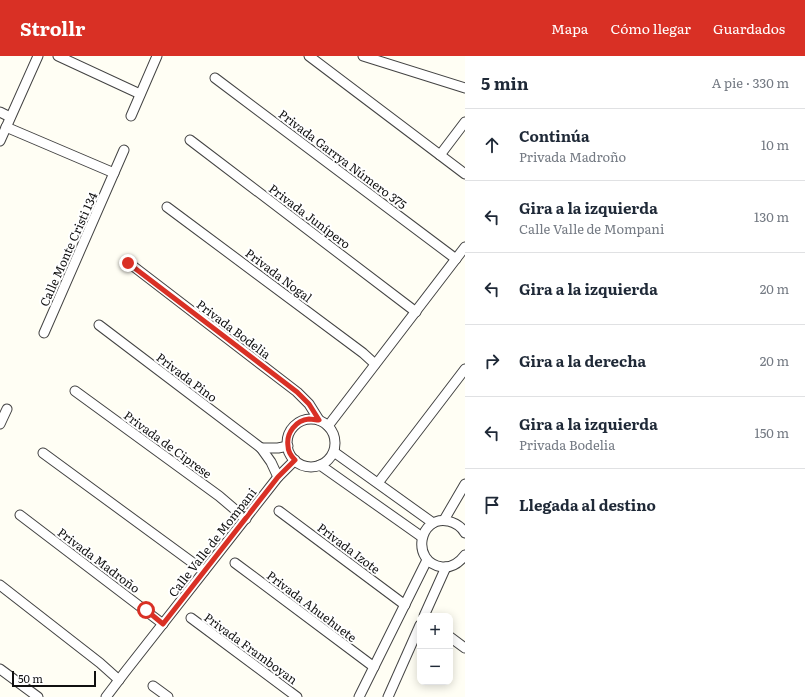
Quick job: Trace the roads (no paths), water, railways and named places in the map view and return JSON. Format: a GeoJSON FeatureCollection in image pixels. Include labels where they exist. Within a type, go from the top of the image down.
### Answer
{"type":"FeatureCollection","features":[{"type":"Feature","properties":{"kind":"street"},"geometry":{"type":"LineString","coordinates":[[0,141],[38,56]]}},
{"type":"Feature","properties":{"kind":"street"},"geometry":{"type":"LineString","coordinates":[[58,56],[140,94]]}},
{"type":"Feature","properties":{"kind":"street"},"geometry":{"type":"LineString","coordinates":[[131,116],[157,56]]}},
{"type":"Feature","properties":{"kind":"street"},"geometry":{"type":"LineString","coordinates":[[309,56],[465,174]]}},
{"type":"Feature","properties":{"kind":"street"},"geometry":{"type":"LineString","coordinates":[[363,56],[465,88]]}},
{"type":"Feature","properties":{"kind":"street","name":"Privada Garrya Número 375"},"geometry":{"type":"LineString","coordinates":[[215,78],[456,259]]}},
{"type":"Feature","properties":{"kind":"street"},"geometry":{"type":"LineString","coordinates":[[0,112],[10,117]]}},
{"type":"Feature","properties":{"kind":"street"},"geometry":{"type":"LineString","coordinates":[[440,155],[465,122]]}},
{"type":"Feature","properties":{"kind":"street"},"geometry":{"type":"LineString","coordinates":[[6,127],[114,173]]}},
{"type":"Feature","properties":{"kind":"street","name":"Privada Junípero"},"geometry":{"type":"LineString","coordinates":[[190,140],[416,312]]}},
{"type":"Feature","properties":{"kind":"street","name":"Calle Monte Cristi 134"},"geometry":{"type":"LineString","coordinates":[[44,333],[124,150]]}},
{"type":"Feature","properties":{"kind":"street","name":"Privada Nogal"},"geometry":{"type":"LineString","coordinates":[[167,207],[363,353],[375,364]]}},
{"type":"Feature","properties":{"kind":"street"},"geometry":{"type":"LineString","coordinates":[[328,426],[465,247]]}},
{"type":"Feature","properties":{"kind":"street","name":"Privada Bodelia"},"geometry":{"type":"LineString","coordinates":[[128,263],[297,392],[309,404],[319,420]]}},
{"type":"Feature","properties":{"kind":"street","name":"Privada Pino"},"geometry":{"type":"LineString","coordinates":[[99,325],[261,448],[271,462],[278,477]]}},
{"type":"Feature","properties":{"kind":"street"},"geometry":{"type":"LineString","coordinates":[[378,483],[465,369]]}},
{"type":"Feature","properties":{"kind":"street","name":"Privada de Ciprese"},"geometry":{"type":"LineString","coordinates":[[75,391],[219,496],[246,519]]}},
{"type":"Feature","properties":{"kind":"street"},"geometry":{"type":"LineString","coordinates":[[0,424],[7,409]]}},
{"type":"Feature","properties":{"kind":"street"},"geometry":{"type":"LineString","coordinates":[[309,419],[319,420],[328,426],[333,434],[335,443],[334,452],[328,460],[320,465],[311,467],[302,465],[295,460],[290,454],[288,446],[288,436],[293,428],[300,422],[309,419]]}},
{"type":"Feature","properties":{"kind":"street"},"geometry":{"type":"LineString","coordinates":[[261,448],[278,448],[288,446]]}},
{"type":"Feature","properties":{"kind":"street"},"geometry":{"type":"LineString","coordinates":[[334,452],[433,523]]}},
{"type":"Feature","properties":{"kind":"street"},"geometry":{"type":"LineString","coordinates":[[43,453],[204,571]]}},
{"type":"Feature","properties":{"kind":"street","name":"Calle Valle de Mompani"},"geometry":{"type":"LineString","coordinates":[[106,697],[278,477],[295,460]]}},
{"type":"Feature","properties":{"kind":"street"},"geometry":{"type":"LineString","coordinates":[[320,465],[422,537]]}},
{"type":"Feature","properties":{"kind":"street"},"geometry":{"type":"LineString","coordinates":[[444,520],[465,484]]}},
{"type":"Feature","properties":{"kind":"street","name":"Privada Izote"},"geometry":{"type":"LineString","coordinates":[[278,511],[405,605]]}},
{"type":"Feature","properties":{"kind":"street","name":"Privada Madroño"},"geometry":{"type":"LineString","coordinates":[[20,515],[163,624]]}},
{"type":"Feature","properties":{"kind":"street"},"geometry":{"type":"LineString","coordinates":[[464,560],[454,566],[446,568],[436,566],[427,560],[421,545],[422,537],[426,529],[433,523],[444,520],[454,522],[462,527],[465,533]]}},
{"type":"Feature","properties":{"kind":"street"},"geometry":{"type":"LineString","coordinates":[[359,697],[427,560]]}},
{"type":"Feature","properties":{"kind":"street","name":"Privada Ahuehuete"},"geometry":{"type":"LineString","coordinates":[[235,563],[374,667]]}},
{"type":"Feature","properties":{"kind":"street"},"geometry":{"type":"LineString","coordinates":[[425,613],[446,568]]}},
{"type":"Feature","properties":{"kind":"street"},"geometry":{"type":"LineString","coordinates":[[0,585],[100,663],[119,680]]}},
{"type":"Feature","properties":{"kind":"street","name":"Privada Framboyan"},"geometry":{"type":"LineString","coordinates":[[191,618],[297,697]]}},
{"type":"Feature","properties":{"kind":"street"},"geometry":{"type":"LineString","coordinates":[[391,696],[417,632]]}},
{"type":"Feature","properties":{"kind":"street"},"geometry":{"type":"LineString","coordinates":[[453,639],[465,648]]}},
{"type":"Feature","properties":{"kind":"street"},"geometry":{"type":"LineString","coordinates":[[0,670],[38,697]]}},
{"type":"Feature","properties":{"kind":"street"},"geometry":{"type":"LineString","coordinates":[[154,686],[168,697]]}}]}
